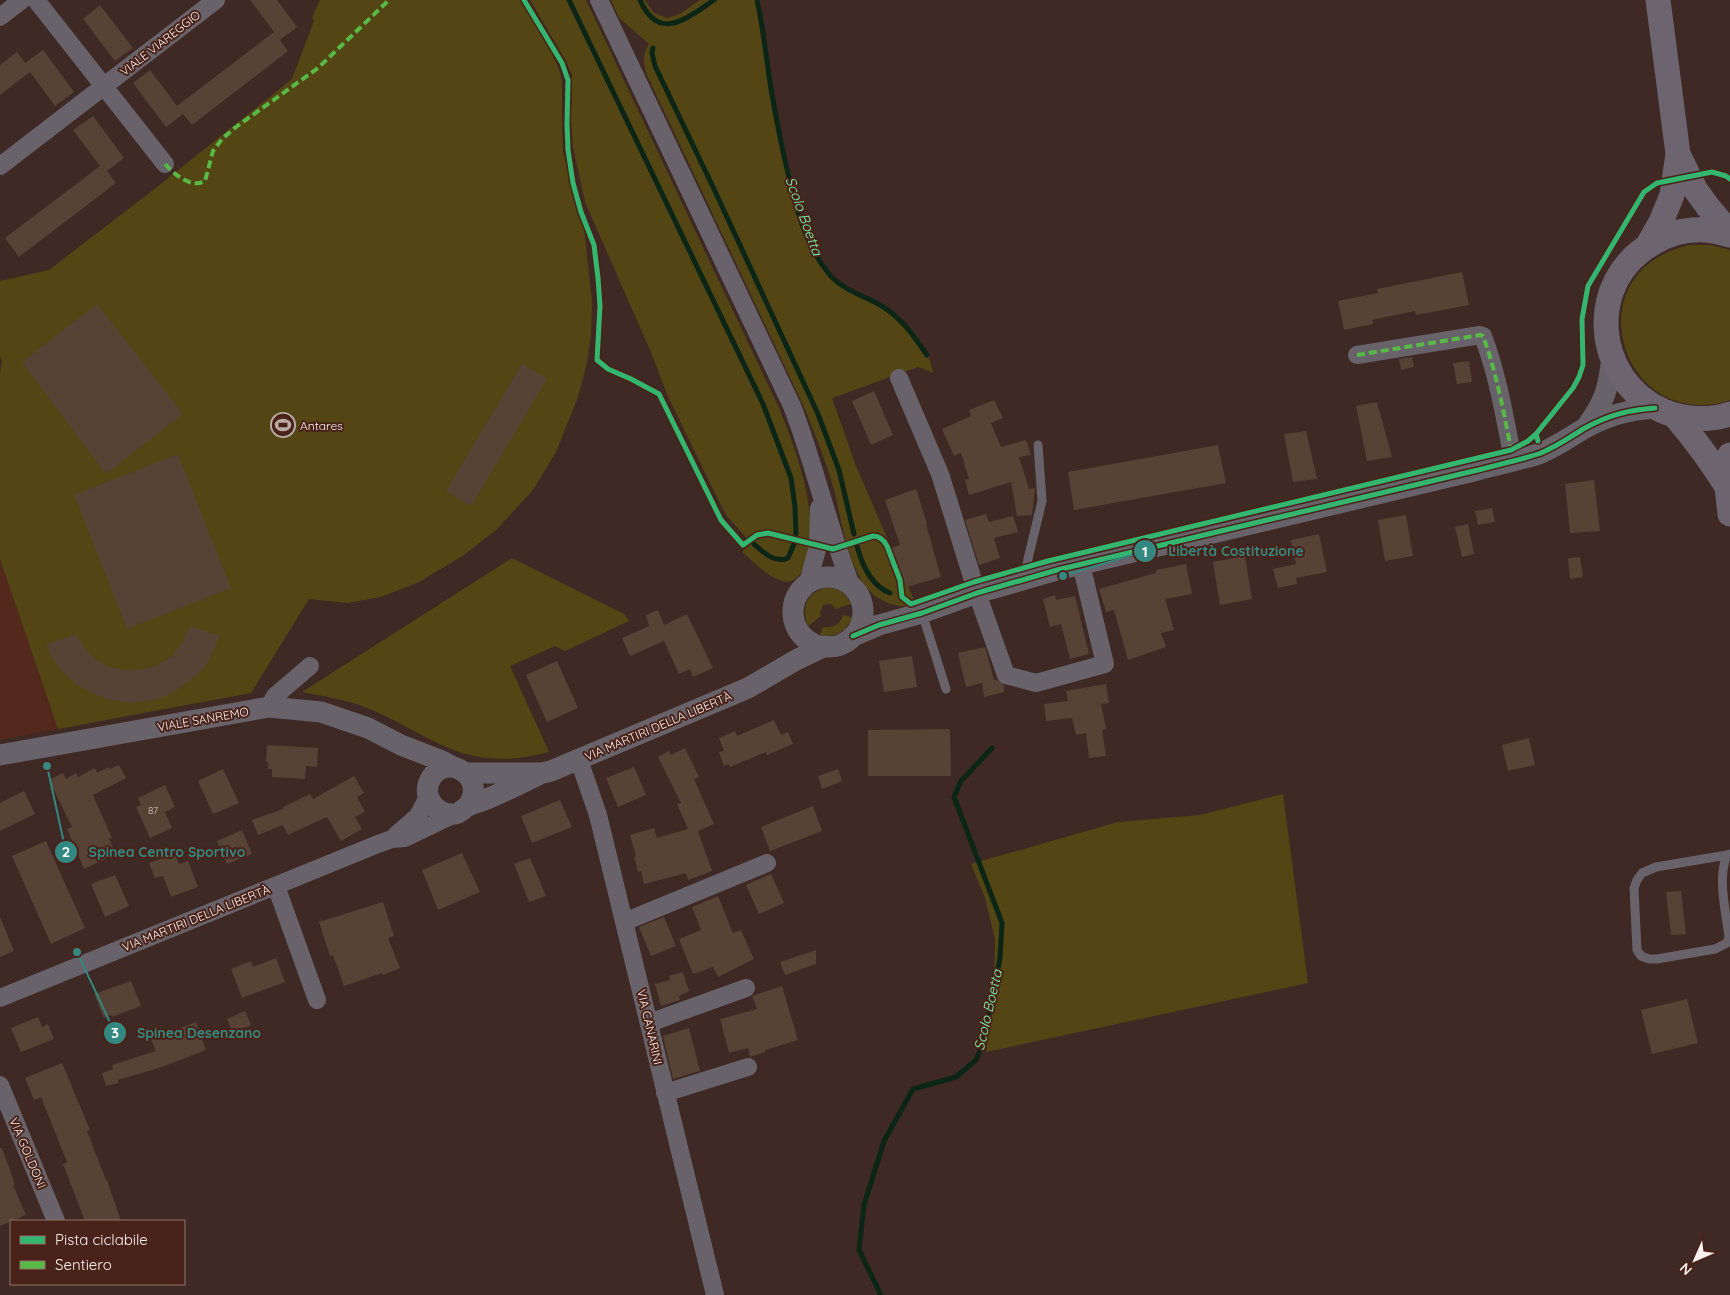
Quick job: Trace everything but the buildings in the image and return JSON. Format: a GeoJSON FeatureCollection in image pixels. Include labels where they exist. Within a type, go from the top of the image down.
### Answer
{"type":"FeatureCollection","features":[{"type":"Feature","properties":{"kind":"main road"},"geometry":{"type":"LineString","coordinates":[[1648,245],[1661,222],[1672,195],[1678,154],[1658,0]]}},
{"type":"Feature","properties":{"kind":"main road"},"geometry":{"type":"LineString","coordinates":[[1678,154],[1695,189],[1730,234]]}},
{"type":"Feature","properties":{"kind":"main road"},"geometry":{"type":"LineString","coordinates":[[1730,234],[1710,230],[1689,230],[1661,238],[1648,245],[1625,266],[1617,278],[1609,299],[1605,322],[1606,337],[1612,358],[1631,389],[1645,402],[1664,411],[1698,418],[1719,417],[1730,414]]}},
{"type":"Feature","properties":{"kind":"main road"},"geometry":{"type":"LineString","coordinates":[[1664,411],[1698,443],[1712,462],[1726,488]]}},
{"type":"Feature","properties":{"kind":"main road"},"geometry":{"type":"LineString","coordinates":[[1730,455],[1726,488],[1730,514]]}},
{"type":"Feature","properties":{"kind":"street"},"geometry":{"type":"LineString","coordinates":[[0,17],[22,0]]}},
{"type":"Feature","properties":{"kind":"street"},"geometry":{"type":"LineString","coordinates":[[36,0],[165,164]]}},
{"type":"Feature","properties":{"kind":"street","name":"VIALE VIAREGGIO"},"geometry":{"type":"LineString","coordinates":[[0,166],[216,0]]}},
{"type":"Feature","properties":{"kind":"street"},"geometry":{"type":"LineString","coordinates":[[599,0],[792,406],[806,441],[836,548],[856,593],[862,620],[853,636]]}},
{"type":"Feature","properties":{"kind":"street"},"geometry":{"type":"LineString","coordinates":[[1357,355],[1461,337],[1483,336],[1490,354],[1503,406],[1513,460]]}},
{"type":"Feature","properties":{"kind":"street","name":"VIA MARTIRI DELLA LIBERTÀ"},"geometry":{"type":"LineString","coordinates":[[1585,428],[1600,408],[1608,388],[1612,358]]}},
{"type":"Feature","properties":{"kind":"street"},"geometry":{"type":"LineString","coordinates":[[899,378],[940,474],[977,593],[1006,675],[1036,683],[1105,664],[1082,564]]}},
{"type":"Feature","properties":{"kind":"street","name":"VIA MARTIRI DELLA LIBERTÀ"},"geometry":{"type":"LineString","coordinates":[[392,839],[418,816],[434,775],[438,771],[551,772],[748,688],[825,646],[843,643],[853,636],[879,625],[922,613],[977,593],[1082,564],[1513,460],[1548,450],[1585,428],[1608,417],[1630,410],[1664,411]]}},
{"type":"Feature","properties":{"kind":"street"},"geometry":{"type":"LineString","coordinates":[[818,485],[818,546],[808,583],[799,592],[794,604],[794,617],[799,630],[813,642],[825,646]]}},
{"type":"Feature","properties":{"kind":"street","name":"VIA MARTIRI DELLA LIBERTÀ"},"geometry":{"type":"LineString","coordinates":[[808,583],[820,578],[833,577],[892,614],[922,613]]}},
{"type":"Feature","properties":{"kind":"street","name":"VIA MARTIRI DELLA LIBERTÀ"},"geometry":{"type":"LineString","coordinates":[[771,675],[793,645],[799,630]]}},
{"type":"Feature","properties":{"kind":"street"},"geometry":{"type":"LineString","coordinates":[[269,707],[275,696],[310,666]]}},
{"type":"Feature","properties":{"kind":"street","name":"VIALE SANREMO"},"geometry":{"type":"LineString","coordinates":[[0,755],[269,707],[321,712],[368,728],[401,745],[459,770]]}},
{"type":"Feature","properties":{"kind":"street","name":"VIALE SANREMO"},"geometry":{"type":"LineString","coordinates":[[401,745],[415,761],[428,790]]}},
{"type":"Feature","properties":{"kind":"street","name":"VIA CANARINI"},"geometry":{"type":"LineString","coordinates":[[579,760],[598,815],[715,1295]]}},
{"type":"Feature","properties":{"kind":"street"},"geometry":{"type":"LineString","coordinates":[[428,790],[431,802],[438,810],[444,813],[461,810],[471,801],[474,789],[470,778],[459,770]]}},
{"type":"Feature","properties":{"kind":"street","name":"VIA MARTIRI DELLA LIBERTÀ"},"geometry":{"type":"LineString","coordinates":[[0,998],[392,839],[405,838],[542,773]]}},
{"type":"Feature","properties":{"kind":"street"},"geometry":{"type":"LineString","coordinates":[[624,922],[767,863]]}},
{"type":"Feature","properties":{"kind":"street"},"geometry":{"type":"LineString","coordinates":[[276,886],[317,1000]]}},
{"type":"Feature","properties":{"kind":"street"},"geometry":{"type":"LineString","coordinates":[[648,1023],[746,988]]}},
{"type":"Feature","properties":{"kind":"street"},"geometry":{"type":"LineString","coordinates":[[665,1093],[748,1067]]}},
{"type":"Feature","properties":{"kind":"street","name":"VIA GOLDONI"},"geometry":{"type":"LineString","coordinates":[[0,1085],[56,1220]]}},
{"type":"Feature","properties":{"kind":"lane"},"geometry":{"type":"LineString","coordinates":[[1025,580],[1028,559],[1042,502],[1038,445]]}},
{"type":"Feature","properties":{"kind":"lane"},"geometry":{"type":"LineString","coordinates":[[922,613],[946,689]]}},
{"type":"Feature","properties":{"kind":"lane"},"geometry":{"type":"LineString","coordinates":[[1728,854],[1723,864],[1722,878],[1730,937],[1727,943],[1716,948],[1657,959],[1649,959],[1642,956],[1637,950],[1634,888],[1642,873],[1656,867],[1728,854]]}},
{"type":"Feature","properties":{"kind":"shaded area","name":"Antares"},"geometry":{"type":"Polygon","coordinates":[[[320,0],[520,0],[550,50],[559,69],[562,81],[563,151],[576,207],[584,228],[592,302],[591,335],[587,363],[578,397],[556,452],[533,490],[496,530],[464,555],[419,582],[381,597],[347,603],[309,599],[251,693],[58,729],[0,559],[0,373],[2,361],[0,356],[0,281],[49,270],[292,79],[314,21],[312,17],[320,0]]]}},
{"type":"Feature","properties":{"kind":"shaded area"},"geometry":{"type":"Polygon","coordinates":[[[530,0],[586,0],[779,408],[798,458],[810,513],[810,550],[801,573],[793,580],[786,582],[776,579],[742,552],[751,543],[726,515],[667,394],[650,350],[585,202],[573,147],[571,118],[572,75],[566,61],[530,0]]]}},
{"type":"Feature","properties":{"kind":"shaded area"},"geometry":{"type":"Polygon","coordinates":[[[611,0],[645,0],[654,13],[667,18],[680,14],[700,0],[760,0],[774,109],[780,136],[793,189],[807,233],[819,261],[836,282],[871,300],[905,323],[920,341],[930,361],[933,373],[918,367],[832,398],[856,466],[917,607],[898,606],[880,599],[869,590],[861,579],[848,550],[834,490],[804,407],[647,75],[644,59],[649,44],[619,18],[611,0]]]}},
{"type":"Feature","properties":{"kind":"shaded area"},"geometry":{"type":"Polygon","coordinates":[[[1689,245],[1711,245],[1730,250],[1730,400],[1715,404],[1689,404],[1666,397],[1647,383],[1633,365],[1624,345],[1621,322],[1624,300],[1634,279],[1651,262],[1669,252],[1689,245]]]}},
{"type":"Feature","properties":{"kind":"shaded area"},"geometry":{"type":"Polygon","coordinates":[[[512,558],[624,614],[629,621],[565,651],[555,646],[510,666],[549,752],[500,759],[475,756],[451,749],[362,706],[302,692],[512,558]]]}},
{"type":"Feature","properties":{"kind":"shaded area"},"geometry":{"type":"Polygon","coordinates":[[[0,559],[58,729],[0,740],[0,559]]]}},
{"type":"Feature","properties":{"kind":"shaded area"},"geometry":{"type":"Polygon","coordinates":[[[828,587],[842,592],[851,604],[836,609],[831,604],[823,605],[820,612],[821,616],[808,626],[805,612],[808,601],[815,592],[828,587]]]}},
{"type":"Feature","properties":{"kind":"shaded area"},"geometry":{"type":"Polygon","coordinates":[[[843,615],[852,617],[847,627],[836,635],[820,635],[823,627],[836,625],[843,615]]]}},
{"type":"Feature","properties":{"kind":"shaded area"},"geometry":{"type":"Polygon","coordinates":[[[1283,794],[1308,983],[986,1052],[994,989],[995,939],[985,898],[971,864],[1118,822],[1200,815],[1283,794]]]}},
{"type":"Feature","properties":{"kind":"waterway"},"geometry":{"type":"LineString","coordinates":[[569,0],[763,404],[791,478],[796,534]]}},
{"type":"Feature","properties":{"kind":"waterway","name":"Scolo Boetta"},"geometry":{"type":"LineString","coordinates":[[640,0],[648,13],[656,21],[665,24],[684,19],[714,0]]}},
{"type":"Feature","properties":{"kind":"waterway","name":"Scolo Boetta"},"geometry":{"type":"LineString","coordinates":[[757,0],[784,158],[797,210],[807,238],[821,263],[834,280],[888,310],[901,321],[927,355]]}},
{"type":"Feature","properties":{"kind":"waterway"},"geometry":{"type":"LineString","coordinates":[[653,48],[652,53],[655,66],[818,414],[839,470],[854,534]]}},
{"type":"Feature","properties":{"kind":"waterway"},"geometry":{"type":"LineString","coordinates":[[754,544],[769,556],[778,559],[788,558],[794,544]]}},
{"type":"Feature","properties":{"kind":"waterway"},"geometry":{"type":"LineString","coordinates":[[857,546],[873,580],[890,593]]}},
{"type":"Feature","properties":{"kind":"waterway","name":"Scolo Boetta"},"geometry":{"type":"LineString","coordinates":[[881,1295],[859,1250],[864,1205],[884,1141],[913,1089],[956,1077],[976,1060],[984,1041],[1000,958],[1002,923],[954,797],[961,781],[992,748]]}},
{"type":"Feature","properties":{"kind":"marked path"},"geometry":{"type":"LineString","coordinates":[[165,164],[178,176],[189,182],[200,183],[205,181],[213,151],[222,139],[318,68],[389,0]]}},
{"type":"Feature","properties":{"kind":"marked path"},"geometry":{"type":"LineString","coordinates":[[1357,355],[1483,336],[1496,379],[1512,454]]}},
{"type":"Feature","properties":{"kind":"cycle path"},"geometry":{"type":"LineString","coordinates":[[524,0],[562,63],[568,80],[568,150],[573,183],[581,212],[594,245],[598,278],[600,306],[597,360],[608,369],[659,394],[721,520],[743,545],[757,535],[768,533],[833,549],[873,536],[878,537],[887,546],[900,580],[902,597],[911,604],[974,582],[1048,561],[1511,450],[1528,441],[1536,434]]}},
{"type":"Feature","properties":{"kind":"cycle path"},"geometry":{"type":"LineString","coordinates":[[1538,441],[1536,434],[1573,388],[1583,365],[1582,319],[1588,286],[1644,192],[1657,183],[1712,172],[1730,179]]}},
{"type":"Feature","properties":{"kind":"cycle path"},"geometry":{"type":"LineString","coordinates":[[853,636],[879,625],[922,613],[977,593],[1057,570],[1526,458],[1541,453],[1585,428],[1611,416],[1655,408]]}},
{"type":"Feature","properties":{"kind":"place","name":"Antares"},"geometry":{"type":"Point","coordinates":[283,425]}},
{"type":"Feature","properties":{"kind":"place","name":"Libertà Costituzione"},"geometry":{"type":"Point","coordinates":[1063,576]}},
{"type":"Feature","properties":{"kind":"place","name":"Spinea Centro Sportivo"},"geometry":{"type":"Point","coordinates":[47,766]}},
{"type":"Feature","properties":{"kind":"place","name":"Spinea Desenzano"},"geometry":{"type":"Point","coordinates":[77,952]}}]}
